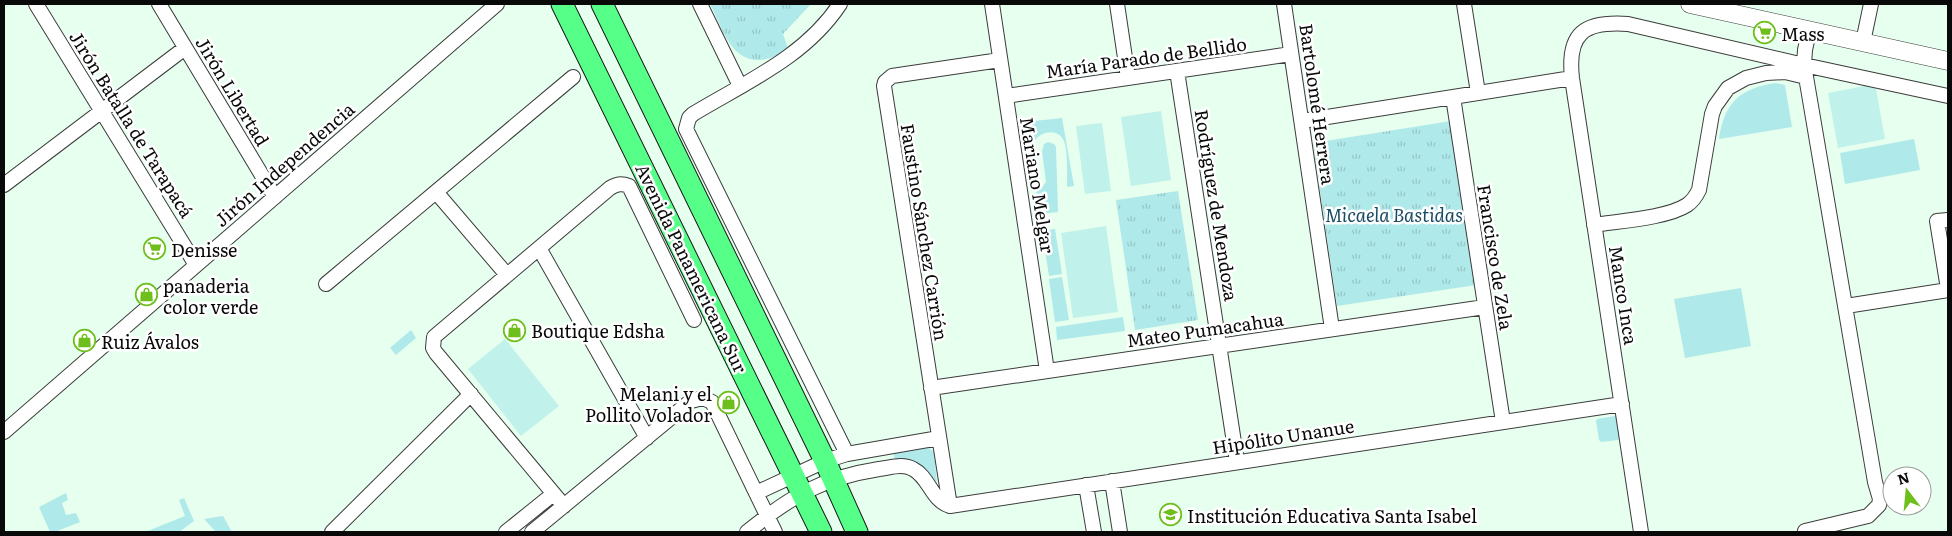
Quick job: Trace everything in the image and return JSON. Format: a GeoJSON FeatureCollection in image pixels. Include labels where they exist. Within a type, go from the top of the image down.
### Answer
{"type":"FeatureCollection","features":[{"type":"Feature","properties":{"kind":"main road","name":"Avenida Panamericana Sur"},"geometry":{"type":"LineString","coordinates":[[562,4],[821,532]]}},
{"type":"Feature","properties":{"kind":"main road","name":"Avenida Panamericana Sur"},"geometry":{"type":"LineString","coordinates":[[602,4],[829,470],[857,532]]}},
{"type":"Feature","properties":{"kind":"street","name":"Jirón Batalla de Tarapacá"},"geometry":{"type":"LineString","coordinates":[[36,4],[196,264]]}},
{"type":"Feature","properties":{"kind":"street","name":"Jirón Libertad"},"geometry":{"type":"LineString","coordinates":[[159,4],[275,197]]}},
{"type":"Feature","properties":{"kind":"street","name":"Jirón Independencia"},"geometry":{"type":"LineString","coordinates":[[4,432],[497,4]]}},
{"type":"Feature","properties":{"kind":"street"},"geometry":{"type":"LineString","coordinates":[[700,4],[740,86]]}},
{"type":"Feature","properties":{"kind":"street"},"geometry":{"type":"LineString","coordinates":[[840,4],[823,25],[799,49],[772,69],[693,114],[689,118],[686,129],[847,454]]}},
{"type":"Feature","properties":{"kind":"street","name":"Mariano Melgar"},"geometry":{"type":"LineString","coordinates":[[992,4],[1047,371]]}},
{"type":"Feature","properties":{"kind":"street"},"geometry":{"type":"LineString","coordinates":[[1117,4],[1128,78]]}},
{"type":"Feature","properties":{"kind":"street","name":"Bartolomé Herrera"},"geometry":{"type":"LineString","coordinates":[[1286,4],[1332,329]]}},
{"type":"Feature","properties":{"kind":"street"},"geometry":{"type":"LineString","coordinates":[[1464,4],[1478,93]]}},
{"type":"Feature","properties":{"kind":"street"},"geometry":{"type":"LineString","coordinates":[[1690,4],[1738,9],[1809,31],[1948,62]]}},
{"type":"Feature","properties":{"kind":"street"},"geometry":{"type":"LineString","coordinates":[[1863,42],[1871,4]]}},
{"type":"Feature","properties":{"kind":"street","name":"Manco Inca"},"geometry":{"type":"LineString","coordinates":[[1641,532],[1572,78],[1571,51],[1574,42],[1579,36],[1595,26],[1618,23],[1628,24],[1805,71]]}},
{"type":"Feature","properties":{"kind":"street"},"geometry":{"type":"LineString","coordinates":[[1805,531],[1868,516],[1879,505],[1880,499],[1805,71],[1805,50],[1809,31]]}},
{"type":"Feature","properties":{"kind":"street"},"geometry":{"type":"LineString","coordinates":[[4,185],[185,48]]}},
{"type":"Feature","properties":{"kind":"street","name":"María Parado de Bellido"},"geometry":{"type":"LineString","coordinates":[[1006,96],[1292,54]]}},
{"type":"Feature","properties":{"kind":"street","name":"Faustino Sánchez Carrión"},"geometry":{"type":"LineString","coordinates":[[950,506],[884,86],[885,82],[892,76],[1000,60]]}},
{"type":"Feature","properties":{"kind":"street","name":"Rodríguez de Mendoza"},"geometry":{"type":"LineString","coordinates":[[1177,71],[1237,462]]}},
{"type":"Feature","properties":{"kind":"street"},"geometry":{"type":"LineString","coordinates":[[1594,225],[1670,212],[1686,206],[1695,197],[1698,190],[1712,114],[1721,96],[1736,84],[1755,75],[1805,71],[1897,84],[1948,96]]}},
{"type":"Feature","properties":{"kind":"street"},"geometry":{"type":"LineString","coordinates":[[326,284],[573,77]]}},
{"type":"Feature","properties":{"kind":"street"},"geometry":{"type":"LineString","coordinates":[[1302,121],[1572,78]]}},
{"type":"Feature","properties":{"kind":"street","name":"Francisco de Zela"},"geometry":{"type":"LineString","coordinates":[[1453,97],[1503,422]]}},
{"type":"Feature","properties":{"kind":"street"},"geometry":{"type":"LineString","coordinates":[[564,506],[436,353],[432,342],[438,332],[616,184],[629,186],[694,320]]}},
{"type":"Feature","properties":{"kind":"street"},"geometry":{"type":"LineString","coordinates":[[436,192],[506,274]]}},
{"type":"Feature","properties":{"kind":"street"},"geometry":{"type":"LineString","coordinates":[[1846,306],[1948,290],[1937,221],[1948,220]]}},
{"type":"Feature","properties":{"kind":"street"},"geometry":{"type":"LineString","coordinates":[[539,248],[647,438]]}},
{"type":"Feature","properties":{"kind":"street","name":"Mateo Pumacahua"},"geometry":{"type":"LineString","coordinates":[[931,388],[1485,307]]}},
{"type":"Feature","properties":{"kind":"street"},"geometry":{"type":"LineString","coordinates":[[332,532],[471,394]]}},
{"type":"Feature","properties":{"kind":"street"},"geometry":{"type":"LineString","coordinates":[[532,532],[691,401],[703,398],[712,402],[775,532]]}},
{"type":"Feature","properties":{"kind":"street","name":"Hipólito Unanue"},"geometry":{"type":"LineString","coordinates":[[950,506],[1622,404]]}},
{"type":"Feature","properties":{"kind":"street"},"geometry":{"type":"LineString","coordinates":[[756,493],[798,484],[829,470],[847,454],[939,438]]}},
{"type":"Feature","properties":{"kind":"street"},"geometry":{"type":"LineString","coordinates":[[747,532],[798,484],[829,470],[873,470],[907,467],[920,474],[938,498],[950,506]]}},
{"type":"Feature","properties":{"kind":"street"},"geometry":{"type":"LineString","coordinates":[[1112,481],[1120,532]]}},
{"type":"Feature","properties":{"kind":"street"},"geometry":{"type":"LineString","coordinates":[[1086,485],[1094,532]]}},
{"type":"Feature","properties":{"kind":"street"},"geometry":{"type":"LineString","coordinates":[[506,532],[547,499]]}},
{"type":"Feature","properties":{"kind":"green space"},"geometry":{"type":"Polygon","coordinates":[[[710,4],[811,4],[783,34],[788,48],[775,56],[759,60],[749,59],[741,55],[734,48],[723,31],[710,4]]]}},
{"type":"Feature","properties":{"kind":"green space"},"geometry":{"type":"Polygon","coordinates":[[[1776,83],[1785,85],[1792,127],[1719,139],[1725,116],[1729,107],[1736,100],[1752,89],[1776,83]]]}},
{"type":"Feature","properties":{"kind":"green space"},"geometry":{"type":"Polygon","coordinates":[[[1062,118],[1074,186],[1067,187],[1064,141],[1053,132],[1039,136],[1032,147],[1034,171],[1032,171],[1025,122],[1062,118]]]}},
{"type":"Feature","properties":{"kind":"green space","name":"Micaela Bastidas"},"geometry":{"type":"Polygon","coordinates":[[[1451,121],[1476,285],[1337,306],[1313,143],[1451,121]]]}},
{"type":"Feature","properties":{"kind":"green space"},"geometry":{"type":"Polygon","coordinates":[[[1914,139],[1920,170],[1845,184],[1840,153],[1914,139]]]}},
{"type":"Feature","properties":{"kind":"green space"},"geometry":{"type":"Polygon","coordinates":[[[1048,142],[1056,147],[1058,212],[1040,214],[1036,190],[1041,189],[1046,182],[1042,151],[1044,144],[1048,142]]]}},
{"type":"Feature","properties":{"kind":"green space"},"geometry":{"type":"Polygon","coordinates":[[[1178,191],[1198,320],[1135,330],[1116,200],[1178,191]]]}},
{"type":"Feature","properties":{"kind":"green space"},"geometry":{"type":"Polygon","coordinates":[[[1055,229],[1062,274],[1049,276],[1042,231],[1055,229]]]}},
{"type":"Feature","properties":{"kind":"green space"},"geometry":{"type":"Polygon","coordinates":[[[1062,277],[1069,320],[1055,322],[1049,279],[1062,277]]]}},
{"type":"Feature","properties":{"kind":"green space"},"geometry":{"type":"Polygon","coordinates":[[[1741,288],[1751,346],[1685,358],[1674,299],[1741,288]]]}},
{"type":"Feature","properties":{"kind":"green space"},"geometry":{"type":"Polygon","coordinates":[[[1123,317],[1125,331],[1057,340],[1056,327],[1123,317]]]}},
{"type":"Feature","properties":{"kind":"green space"},"geometry":{"type":"Polygon","coordinates":[[[411,330],[416,338],[396,355],[390,348],[411,330]]]}},
{"type":"Feature","properties":{"kind":"green space"},"geometry":{"type":"Polygon","coordinates":[[[1617,417],[1620,437],[1618,440],[1601,442],[1599,440],[1597,419],[1617,417]]]}},
{"type":"Feature","properties":{"kind":"green space"},"geometry":{"type":"Polygon","coordinates":[[[928,447],[934,452],[937,483],[914,462],[895,460],[893,452],[928,447]]]}},
{"type":"Feature","properties":{"kind":"green space"},"geometry":{"type":"Polygon","coordinates":[[[66,493],[68,500],[62,503],[66,515],[76,513],[80,522],[55,532],[50,532],[39,507],[66,493]]]}},
{"type":"Feature","properties":{"kind":"green space"},"geometry":{"type":"Polygon","coordinates":[[[184,498],[194,521],[179,532],[145,532],[185,516],[179,500],[184,498]]]}},
{"type":"Feature","properties":{"kind":"green space"},"geometry":{"type":"Polygon","coordinates":[[[223,516],[232,532],[216,532],[204,519],[223,516]]]}},
{"type":"Feature","properties":{"kind":"shaded area"},"geometry":{"type":"Polygon","coordinates":[[[1875,84],[1885,139],[1838,148],[1828,93],[1875,84]]]}},
{"type":"Feature","properties":{"kind":"shaded area"},"geometry":{"type":"Polygon","coordinates":[[[1161,111],[1171,180],[1131,186],[1121,117],[1161,111]]]}},
{"type":"Feature","properties":{"kind":"shaded area"},"geometry":{"type":"Polygon","coordinates":[[[1102,123],[1111,191],[1085,194],[1076,126],[1102,123]]]}},
{"type":"Feature","properties":{"kind":"shaded area"},"geometry":{"type":"Polygon","coordinates":[[[1106,226],[1118,312],[1073,318],[1061,233],[1106,226]]]}},
{"type":"Feature","properties":{"kind":"shaded area"},"geometry":{"type":"Polygon","coordinates":[[[505,339],[559,406],[521,436],[468,369],[505,339]]]}},
{"type":"Feature","properties":{"kind":"place","name":"Mass"},"geometry":{"type":"Point","coordinates":[1765,33]}},
{"type":"Feature","properties":{"kind":"place","name":"Denisse"},"geometry":{"type":"Point","coordinates":[155,249]}},
{"type":"Feature","properties":{"kind":"place","name":"panaderia color verde"},"geometry":{"type":"Point","coordinates":[147,295]}},
{"type":"Feature","properties":{"kind":"place","name":"Boutique Edsha"},"geometry":{"type":"Point","coordinates":[515,330]}},
{"type":"Feature","properties":{"kind":"place","name":"Ruiz Ávalos"},"geometry":{"type":"Point","coordinates":[85,341]}},
{"type":"Feature","properties":{"kind":"place","name":"Melani y el Pollito Volador"},"geometry":{"type":"Point","coordinates":[728,403]}},
{"type":"Feature","properties":{"kind":"place","name":"Institución Educativa Santa Isabel"},"geometry":{"type":"Point","coordinates":[1171,515]}}]}
